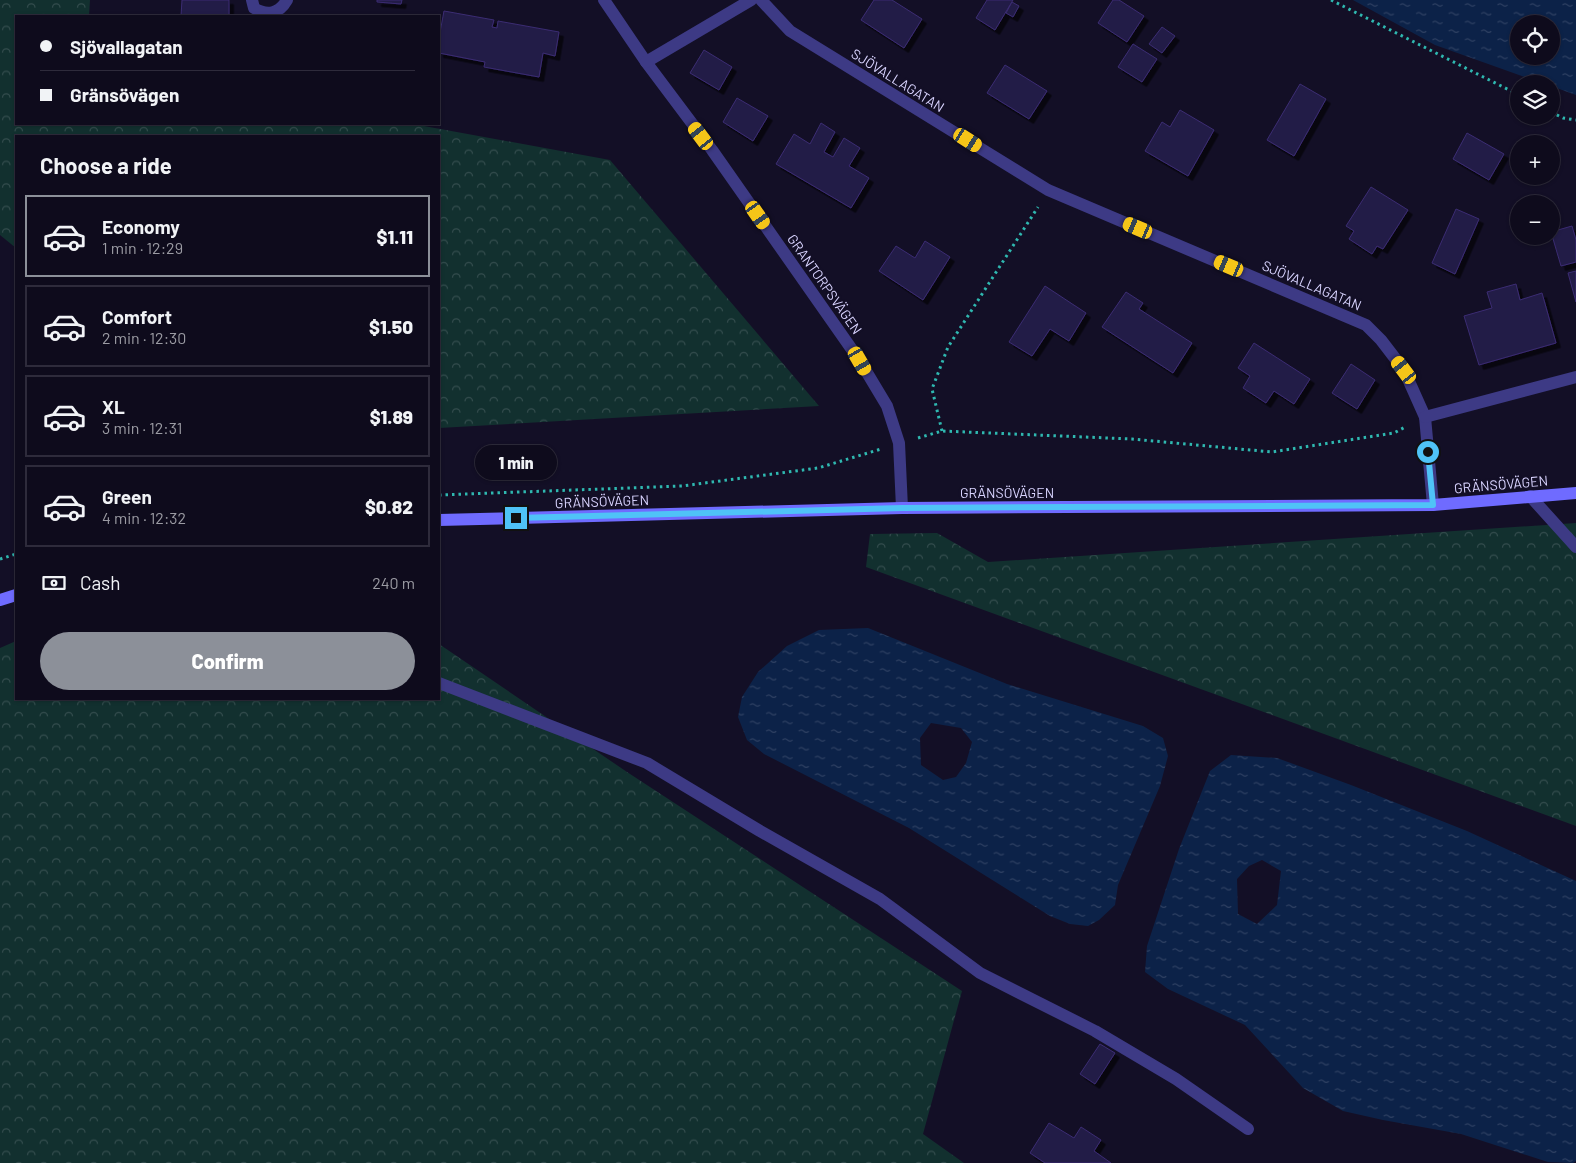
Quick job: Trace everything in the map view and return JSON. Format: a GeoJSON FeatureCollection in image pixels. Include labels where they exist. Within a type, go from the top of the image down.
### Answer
{"type":"FeatureCollection","features":[{"type":"Feature","properties":{"kind":"street"},"geometry":{"type":"LineString","coordinates":[[252,0],[254,8],[261,12],[273,13],[284,6],[287,0]]}},
{"type":"Feature","properties":{"kind":"street","name":"GRANTORPSVÄGEN"},"geometry":{"type":"LineString","coordinates":[[604,0],[646,62],[712,150],[860,361],[887,406],[899,443],[902,508]]}},
{"type":"Feature","properties":{"kind":"street"},"geometry":{"type":"LineString","coordinates":[[646,62],[751,0]]}},
{"type":"Feature","properties":{"kind":"street","name":"SJÖVALLAGATAN"},"geometry":{"type":"LineString","coordinates":[[761,0],[790,31],[1048,190],[1366,325],[1381,340],[1404,370],[1425,417],[1433,505]]}},
{"type":"Feature","properties":{"kind":"street"},"geometry":{"type":"LineString","coordinates":[[1425,417],[1576,376]]}},
{"type":"Feature","properties":{"kind":"street","name":"GRÄNSÖVÄGEN"},"geometry":{"type":"LineString","coordinates":[[440,520],[902,508],[1433,505],[1576,493]]}},
{"type":"Feature","properties":{"kind":"street"},"geometry":{"type":"LineString","coordinates":[[1530,496],[1576,547]]}},
{"type":"Feature","properties":{"kind":"street"},"geometry":{"type":"LineString","coordinates":[[0,600],[15,595]]}},
{"type":"Feature","properties":{"kind":"street"},"geometry":{"type":"LineString","coordinates":[[440,683],[647,763],[760,832],[880,899],[980,973],[1095,1031],[1176,1079],[1248,1128]]}},
{"type":"Feature","properties":{"kind":"path"},"geometry":{"type":"LineString","coordinates":[[1331,0],[1510,91]]}},
{"type":"Feature","properties":{"kind":"path"},"geometry":{"type":"LineString","coordinates":[[1560,116],[1576,120]]}},
{"type":"Feature","properties":{"kind":"path"},"geometry":{"type":"LineString","coordinates":[[942,431],[932,389],[948,347],[1048,190]]}},
{"type":"Feature","properties":{"kind":"path"},"geometry":{"type":"LineString","coordinates":[[440,495],[682,486],[818,468],[942,431],[1132,439],[1272,452],[1394,433],[1425,417]]}},
{"type":"Feature","properties":{"kind":"path"},"geometry":{"type":"LineString","coordinates":[[0,559],[15,554]]}},
{"type":"Feature","properties":{"kind":"green space"},"geometry":{"type":"Polygon","coordinates":[[[0,0],[90,0],[89,15],[15,15],[15,125],[418,125],[610,160],[819,406],[440,428],[440,135],[15,135],[15,247],[0,235],[0,0]]]}},
{"type":"Feature","properties":{"kind":"green space"},"geometry":{"type":"Polygon","coordinates":[[[1576,523],[1576,826],[866,567],[870,534],[937,533],[988,562],[1576,523]]]}},
{"type":"Feature","properties":{"kind":"green space"},"geometry":{"type":"Polygon","coordinates":[[[15,641],[15,700],[440,700],[440,645],[627,772],[962,991],[923,1134],[964,1163],[0,1163],[0,648],[15,641]]]}},
{"type":"Feature","properties":{"kind":"water"},"geometry":{"type":"Polygon","coordinates":[[[1353,0],[1576,0],[1576,95],[1560,89],[1560,75],[1519,75],[1435,45],[1353,0]]]}},
{"type":"Feature","properties":{"kind":"water"},"geometry":{"type":"Polygon","coordinates":[[[868,628],[1007,684],[1143,726],[1163,738],[1168,756],[1160,786],[1118,885],[1115,905],[1099,920],[1088,926],[1070,924],[1050,916],[909,828],[764,754],[747,740],[738,717],[742,697],[758,672],[787,646],[819,630],[868,628]],[[931,723],[920,738],[921,765],[943,780],[956,777],[966,763],[972,742],[961,728],[931,723]]]}},
{"type":"Feature","properties":{"kind":"water"},"geometry":{"type":"Polygon","coordinates":[[[1231,755],[1277,758],[1467,831],[1576,881],[1576,1161],[1573,1163],[1548,1162],[1461,1134],[1343,1111],[1303,1088],[1245,1025],[1168,989],[1145,972],[1147,946],[1179,849],[1210,771],[1231,755]],[[1262,860],[1249,866],[1237,879],[1238,914],[1257,924],[1277,905],[1281,871],[1262,860]]]}},
{"type":"Feature","properties":{"kind":"building"},"geometry":{"type":"Polygon","coordinates":[[[182,0],[229,0],[229,15],[181,15],[182,0]]]}},
{"type":"Feature","properties":{"kind":"building"},"geometry":{"type":"Polygon","coordinates":[[[377,0],[402,0],[401,4],[377,2],[377,0]]]}},
{"type":"Feature","properties":{"kind":"building"},"geometry":{"type":"Polygon","coordinates":[[[874,0],[892,0],[922,19],[904,48],[861,20],[874,0]]]}},
{"type":"Feature","properties":{"kind":"building"},"geometry":{"type":"Polygon","coordinates":[[[987,0],[1013,0],[995,30],[976,18],[987,0]]]}},
{"type":"Feature","properties":{"kind":"building"},"geometry":{"type":"Polygon","coordinates":[[[1113,0],[1119,0],[1144,16],[1127,42],[1098,23],[1113,0]]]}},
{"type":"Feature","properties":{"kind":"building"},"geometry":{"type":"Polygon","coordinates":[[[1012,2],[1019,6],[1013,17],[1006,13],[1012,2]]]}},
{"type":"Feature","properties":{"kind":"building"},"geometry":{"type":"Polygon","coordinates":[[[444,11],[494,20],[492,27],[497,28],[498,21],[559,32],[555,56],[543,53],[539,77],[484,67],[485,62],[440,53],[440,33],[444,11]]]}},
{"type":"Feature","properties":{"kind":"building"},"geometry":{"type":"Polygon","coordinates":[[[1162,27],[1175,36],[1162,53],[1149,44],[1162,27]]]}},
{"type":"Feature","properties":{"kind":"building"},"geometry":{"type":"Polygon","coordinates":[[[1133,44],[1157,59],[1142,82],[1118,67],[1133,44]]]}},
{"type":"Feature","properties":{"kind":"building"},"geometry":{"type":"Polygon","coordinates":[[[704,50],[732,67],[719,90],[690,73],[704,50]]]}},
{"type":"Feature","properties":{"kind":"building"},"geometry":{"type":"Polygon","coordinates":[[[1005,65],[1047,91],[1029,119],[987,93],[1005,65]]]}},
{"type":"Feature","properties":{"kind":"building"},"geometry":{"type":"Polygon","coordinates":[[[1300,84],[1326,99],[1294,156],[1267,140],[1300,84]]]}},
{"type":"Feature","properties":{"kind":"building"},"geometry":{"type":"Polygon","coordinates":[[[737,98],[768,116],[753,141],[723,122],[737,98]]]}},
{"type":"Feature","properties":{"kind":"building"},"geometry":{"type":"Polygon","coordinates":[[[1180,110],[1214,130],[1188,176],[1145,151],[1162,122],[1170,127],[1180,110]]]}},
{"type":"Feature","properties":{"kind":"building"},"geometry":{"type":"Polygon","coordinates":[[[821,123],[835,132],[824,152],[833,157],[844,138],[860,148],[849,166],[869,178],[851,208],[776,164],[794,134],[810,144],[821,123]]]}},
{"type":"Feature","properties":{"kind":"building"},"geometry":{"type":"Polygon","coordinates":[[[1467,133],[1504,154],[1489,180],[1453,159],[1467,133]]]}},
{"type":"Feature","properties":{"kind":"building"},"geometry":{"type":"Polygon","coordinates":[[[1371,187],[1408,210],[1383,249],[1377,246],[1372,254],[1349,239],[1354,231],[1346,226],[1371,187]]]}},
{"type":"Feature","properties":{"kind":"building"},"geometry":{"type":"Polygon","coordinates":[[[1456,209],[1479,219],[1455,274],[1432,263],[1456,209]]]}},
{"type":"Feature","properties":{"kind":"building"},"geometry":{"type":"Polygon","coordinates":[[[1572,226],[1576,240],[1576,262],[1561,266],[1555,245],[1560,245],[1560,229],[1572,226]]]}},
{"type":"Feature","properties":{"kind":"building"},"geometry":{"type":"Polygon","coordinates":[[[925,241],[950,257],[923,300],[879,271],[896,246],[915,258],[925,241]]]}},
{"type":"Feature","properties":{"kind":"building"},"geometry":{"type":"Polygon","coordinates":[[[1576,271],[1576,302],[1568,273],[1576,271]]]}},
{"type":"Feature","properties":{"kind":"building"},"geometry":{"type":"Polygon","coordinates":[[[1516,284],[1520,300],[1542,293],[1556,343],[1479,365],[1464,316],[1492,308],[1487,292],[1516,284]]]}},
{"type":"Feature","properties":{"kind":"building"},"geometry":{"type":"Polygon","coordinates":[[[1045,286],[1086,313],[1069,341],[1050,329],[1032,356],[1009,342],[1045,286]]]}},
{"type":"Feature","properties":{"kind":"building"},"geometry":{"type":"Polygon","coordinates":[[[1126,292],[1143,303],[1139,309],[1192,343],[1173,373],[1102,327],[1126,292]]]}},
{"type":"Feature","properties":{"kind":"building"},"geometry":{"type":"Polygon","coordinates":[[[1254,343],[1310,379],[1294,404],[1274,391],[1266,403],[1243,388],[1250,376],[1238,368],[1254,343]]]}},
{"type":"Feature","properties":{"kind":"building"},"geometry":{"type":"Polygon","coordinates":[[[1351,364],[1375,380],[1357,409],[1332,393],[1351,364]]]}},
{"type":"Feature","properties":{"kind":"building"},"geometry":{"type":"Polygon","coordinates":[[[1100,1044],[1115,1053],[1095,1084],[1080,1074],[1100,1044]]]}},
{"type":"Feature","properties":{"kind":"building"},"geometry":{"type":"Polygon","coordinates":[[[1049,1123],[1074,1138],[1081,1127],[1101,1140],[1094,1151],[1111,1163],[1045,1163],[1030,1153],[1049,1123]]]}},
{"type":"Feature","properties":{"kind":"route"},"geometry":{"type":"LineString","coordinates":[[516,518],[902,508],[1433,505],[1428,452]]}}]}
